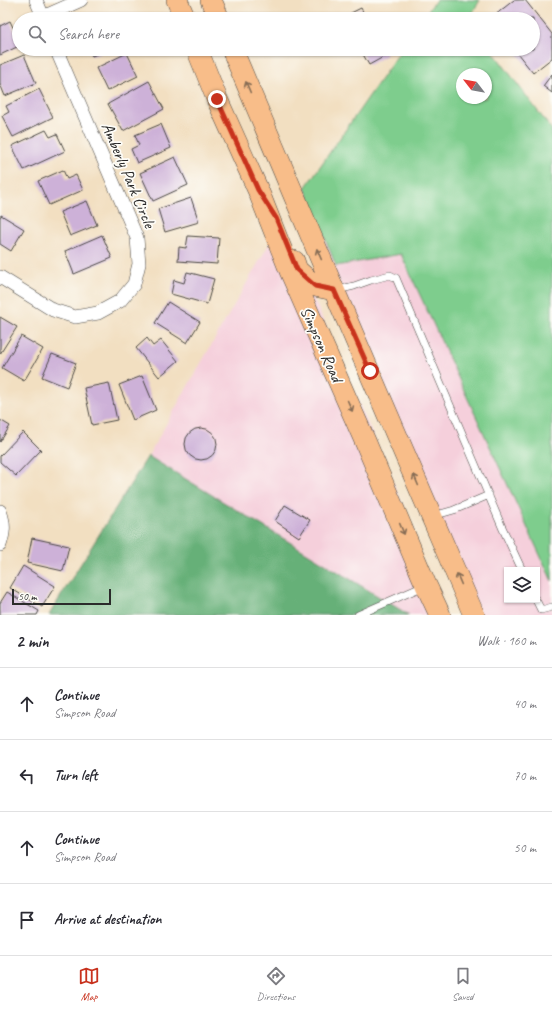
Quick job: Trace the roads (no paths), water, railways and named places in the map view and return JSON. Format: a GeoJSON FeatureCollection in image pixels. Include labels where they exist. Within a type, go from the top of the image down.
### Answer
{"type":"FeatureCollection","features":[{"type":"Feature","properties":{"kind":"main road"},"geometry":{"type":"LineString","coordinates":[[177,0],[182,12]]}},
{"type":"Feature","properties":{"kind":"main road"},"geometry":{"type":"LineString","coordinates":[[211,0],[216,12]]}},
{"type":"Feature","properties":{"kind":"main road","name":"Simpson Road"},"geometry":{"type":"LineString","coordinates":[[200,56],[217,99],[258,190],[290,271],[440,615]]}},
{"type":"Feature","properties":{"kind":"main road","name":"Simpson Road"},"geometry":{"type":"LineString","coordinates":[[235,56],[474,615]]}},
{"type":"Feature","properties":{"kind":"main road"},"geometry":{"type":"LineString","coordinates":[[258,190],[276,218],[297,270],[315,286],[334,290]]}},
{"type":"Feature","properties":{"kind":"street"},"geometry":{"type":"LineString","coordinates":[[36,0],[41,12]]}},
{"type":"Feature","properties":{"kind":"street"},"geometry":{"type":"LineString","coordinates":[[56,12],[81,0]]}},
{"type":"Feature","properties":{"kind":"street","name":"Amberly Park Circle"},"geometry":{"type":"LineString","coordinates":[[0,277],[53,310],[75,316],[98,313],[120,302],[134,284],[140,264],[137,238],[59,56]]}},
{"type":"Feature","properties":{"kind":"street"},"geometry":{"type":"LineString","coordinates":[[0,511],[4,534],[0,546]]}},
{"type":"Feature","properties":{"kind":"lane"},"geometry":{"type":"LineString","coordinates":[[334,290],[354,286],[390,275],[396,278],[521,567]]}},
{"type":"Feature","properties":{"kind":"lane"},"geometry":{"type":"LineString","coordinates":[[431,516],[454,510],[489,495]]}},
{"type":"Feature","properties":{"kind":"lane"},"geometry":{"type":"LineString","coordinates":[[358,615],[426,585]]}},
{"type":"Feature","properties":{"kind":"lane"},"geometry":{"type":"LineString","coordinates":[[538,603],[541,610],[552,607]]}}]}
